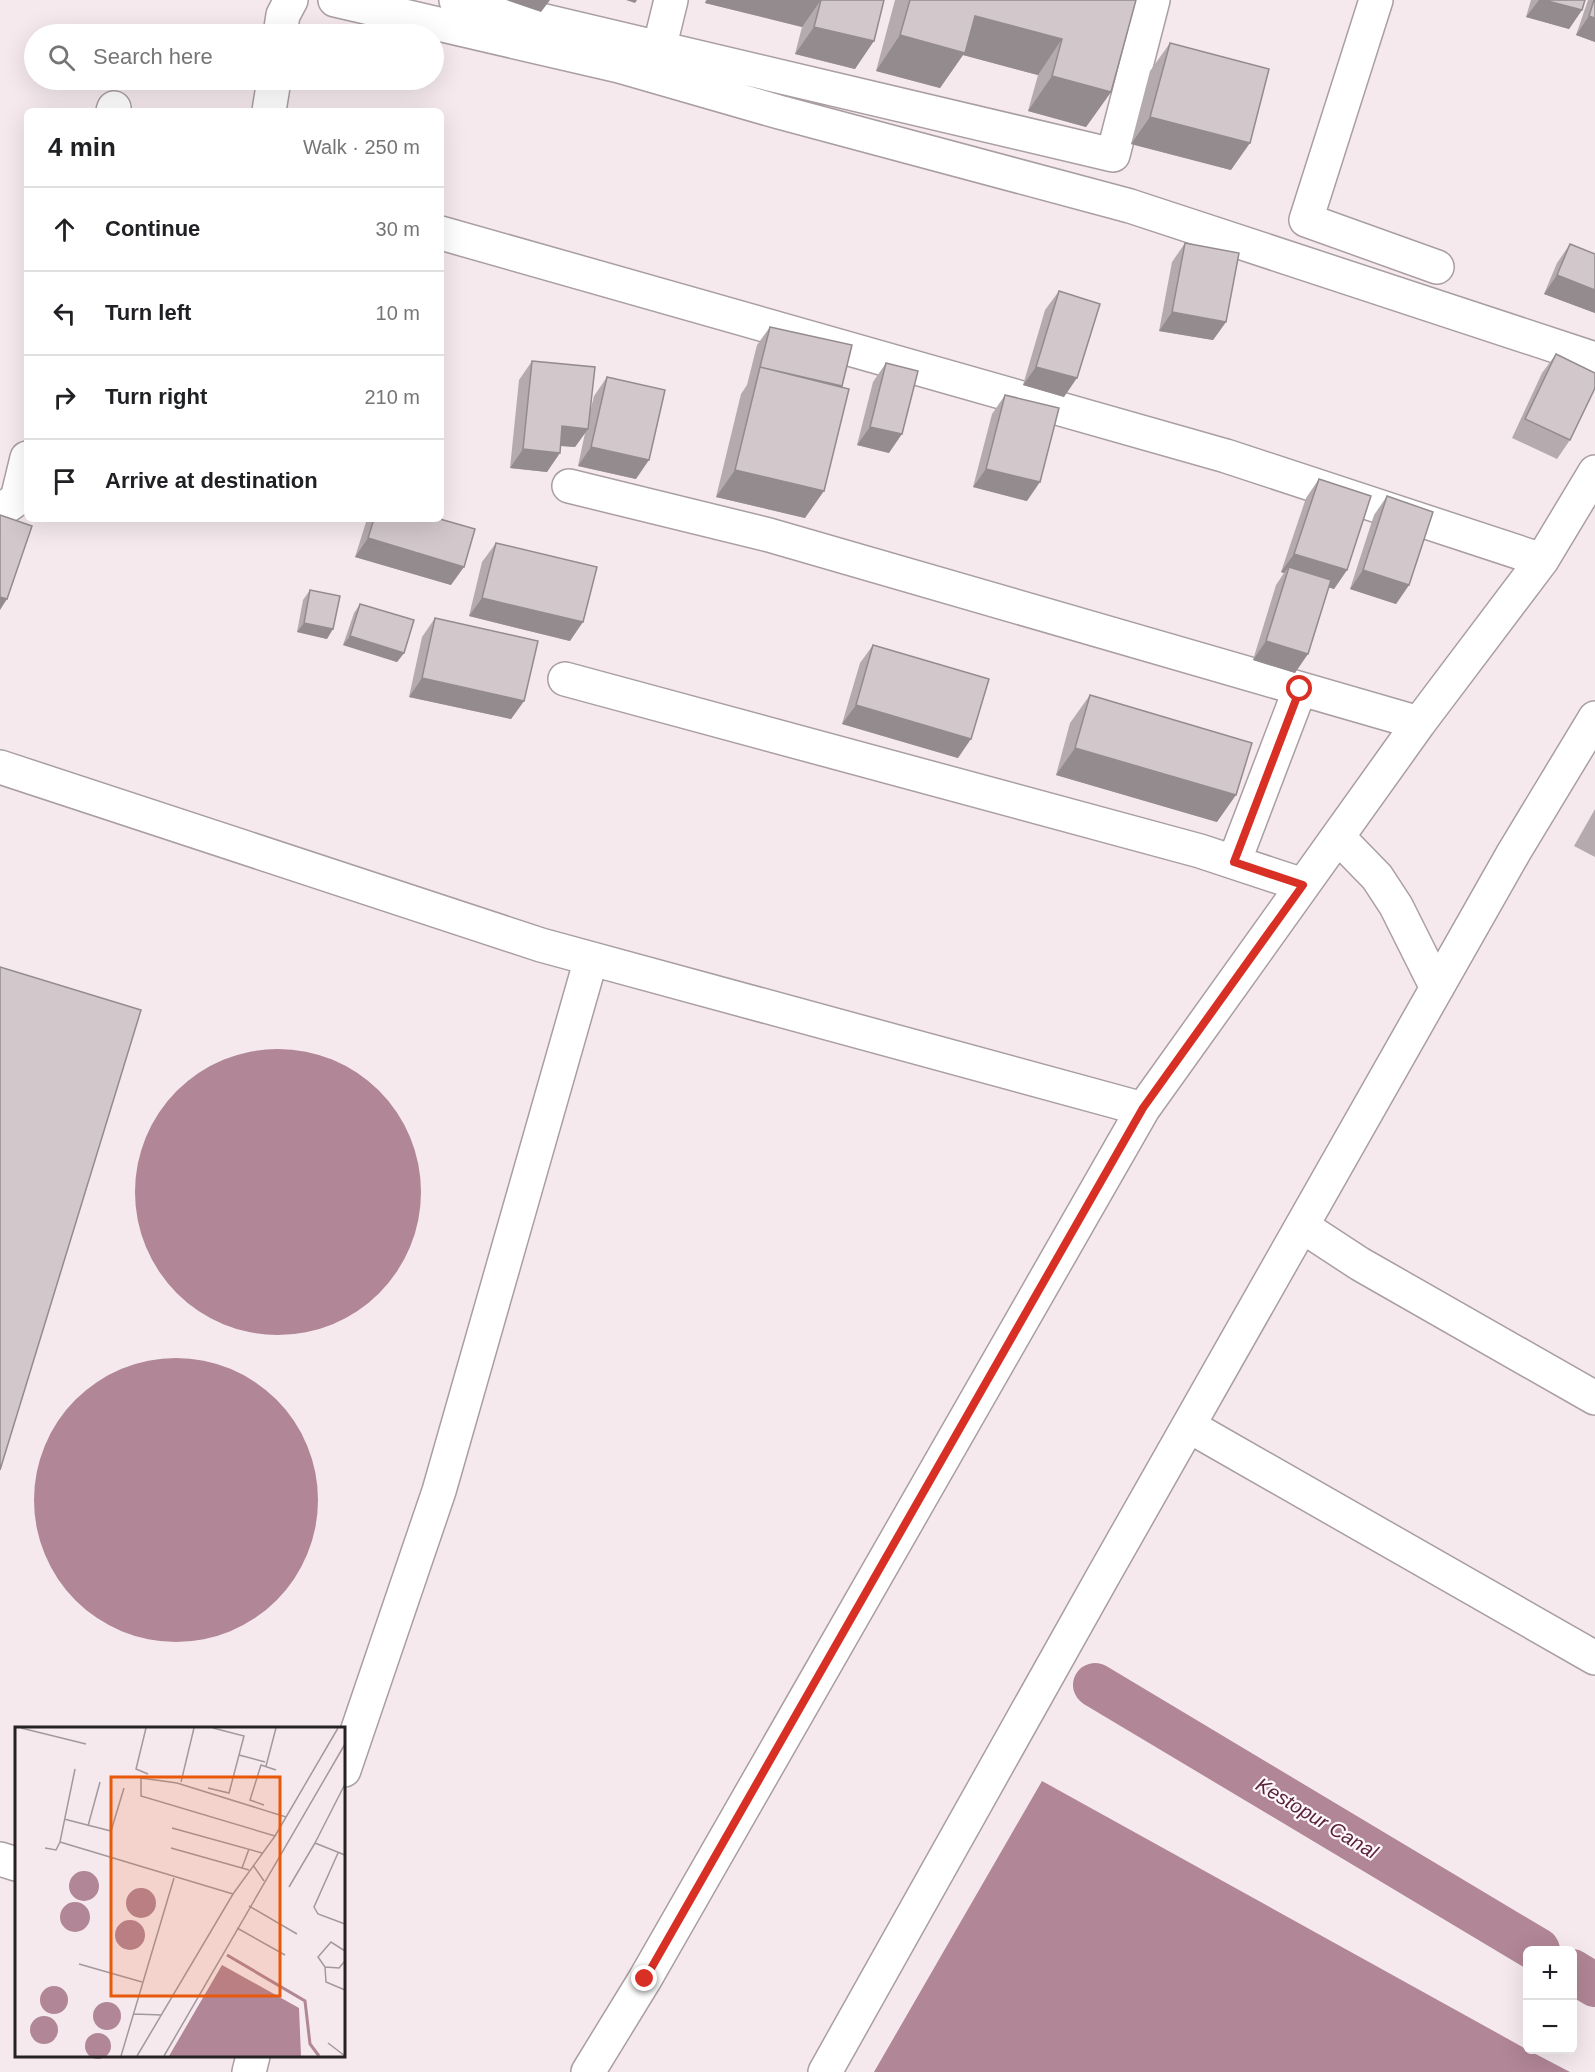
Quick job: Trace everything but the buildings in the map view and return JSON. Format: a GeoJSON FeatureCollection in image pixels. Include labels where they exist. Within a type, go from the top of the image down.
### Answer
{"type":"FeatureCollection","features":[{"type":"Feature","properties":{"kind":"street"},"geometry":{"type":"LineString","coordinates":[[282,24],[283,15],[291,0]]}},
{"type":"Feature","properties":{"kind":"street"},"geometry":{"type":"LineString","coordinates":[[335,0],[438,24]]}},
{"type":"Feature","properties":{"kind":"street"},"geometry":{"type":"LineString","coordinates":[[456,0],[1113,156],[1154,0]]}},
{"type":"Feature","properties":{"kind":"street"},"geometry":{"type":"LineString","coordinates":[[659,48],[671,0]]}},
{"type":"Feature","properties":{"kind":"street"},"geometry":{"type":"LineString","coordinates":[[1376,0],[1306,220],[1437,267]]}},
{"type":"Feature","properties":{"kind":"street"},"geometry":{"type":"LineString","coordinates":[[444,25],[619,66],[779,112],[1130,206],[1595,359]]}},
{"type":"Feature","properties":{"kind":"street"},"geometry":{"type":"LineString","coordinates":[[269,108],[272,90]]}},
{"type":"Feature","properties":{"kind":"street"},"geometry":{"type":"LineString","coordinates":[[444,234],[1226,456],[1542,560]]}},
{"type":"Feature","properties":{"kind":"street"},"geometry":{"type":"LineString","coordinates":[[0,511],[17,499],[24,470]]}},
{"type":"Feature","properties":{"kind":"street"},"geometry":{"type":"LineString","coordinates":[[588,2072],[645,1979],[1143,1108],[1419,723],[1542,560],[1595,472]]}},
{"type":"Feature","properties":{"kind":"street"},"geometry":{"type":"LineString","coordinates":[[569,486],[769,535],[1419,723]]}},
{"type":"Feature","properties":{"kind":"street"},"geometry":{"type":"LineString","coordinates":[[565,679],[1188,848],[1303,885]]}},
{"type":"Feature","properties":{"kind":"street"},"geometry":{"type":"LineString","coordinates":[[1234,862],[1300,689]]}},
{"type":"Feature","properties":{"kind":"street"},"geometry":{"type":"LineString","coordinates":[[825,2072],[1200,1433],[1313,1234],[1437,988],[1514,852],[1595,718]]}},
{"type":"Feature","properties":{"kind":"street"},"geometry":{"type":"LineString","coordinates":[[0,767],[541,945],[1143,1108]]}},
{"type":"Feature","properties":{"kind":"street"},"geometry":{"type":"LineString","coordinates":[[1338,837],[1377,877],[1396,906],[1437,988]]}},
{"type":"Feature","properties":{"kind":"street"},"geometry":{"type":"LineString","coordinates":[[345,1767],[439,1491],[591,959]]}},
{"type":"Feature","properties":{"kind":"street"},"geometry":{"type":"LineString","coordinates":[[1313,1234],[1360,1264],[1595,1398]]}},
{"type":"Feature","properties":{"kind":"street"},"geometry":{"type":"LineString","coordinates":[[1200,1433],[1595,1658]]}},
{"type":"Feature","properties":{"kind":"street"},"geometry":{"type":"LineString","coordinates":[[0,1859],[15,1864]]}},
{"type":"Feature","properties":{"kind":"street"},"geometry":{"type":"LineString","coordinates":[[249,2072],[253,2057]]}},
{"type":"Feature","properties":{"kind":"shaded area"},"geometry":{"type":"Polygon","coordinates":[[[278,1049],[306,1052],[333,1060],[369,1081],[389,1101],[404,1125],[415,1150],[421,1192],[418,1220],[410,1247],[389,1283],[369,1303],[345,1318],[320,1329],[278,1335],[250,1332],[223,1324],[187,1303],[167,1283],[152,1259],[141,1234],[135,1192],[138,1164],[146,1137],[167,1101],[187,1081],[211,1066],[236,1055],[278,1049]]]}},
{"type":"Feature","properties":{"kind":"shaded area"},"geometry":{"type":"Polygon","coordinates":[[[176,1358],[217,1364],[243,1375],[266,1390],[286,1410],[301,1433],[312,1459],[318,1500],[312,1541],[301,1567],[286,1590],[266,1610],[243,1625],[217,1636],[176,1642],[135,1636],[109,1625],[86,1610],[66,1590],[51,1567],[40,1541],[34,1500],[40,1459],[51,1433],[66,1410],[86,1390],[109,1375],[135,1364],[176,1358]]]}},
{"type":"Feature","properties":{"kind":"shaded area"},"geometry":{"type":"Polygon","coordinates":[[[1042,1781],[1523,2047],[1523,2054],[1536,2054],[1570,2072],[874,2072],[1042,1781]]]}},
{"type":"Feature","properties":{"kind":"waterway","name":"Kestopur Canal"},"geometry":{"type":"LineString","coordinates":[[1095,1685],[1531,1946]]}},
{"type":"Feature","properties":{"kind":"waterway","name":"Kestopur Canal"},"geometry":{"type":"LineString","coordinates":[[1577,1974],[1595,1985]]}},
{"type":"Feature","properties":{"kind":"route"},"geometry":{"type":"LineString","coordinates":[[645,1979],[1143,1108],[1303,885],[1234,862],[1300,689]]}}]}
